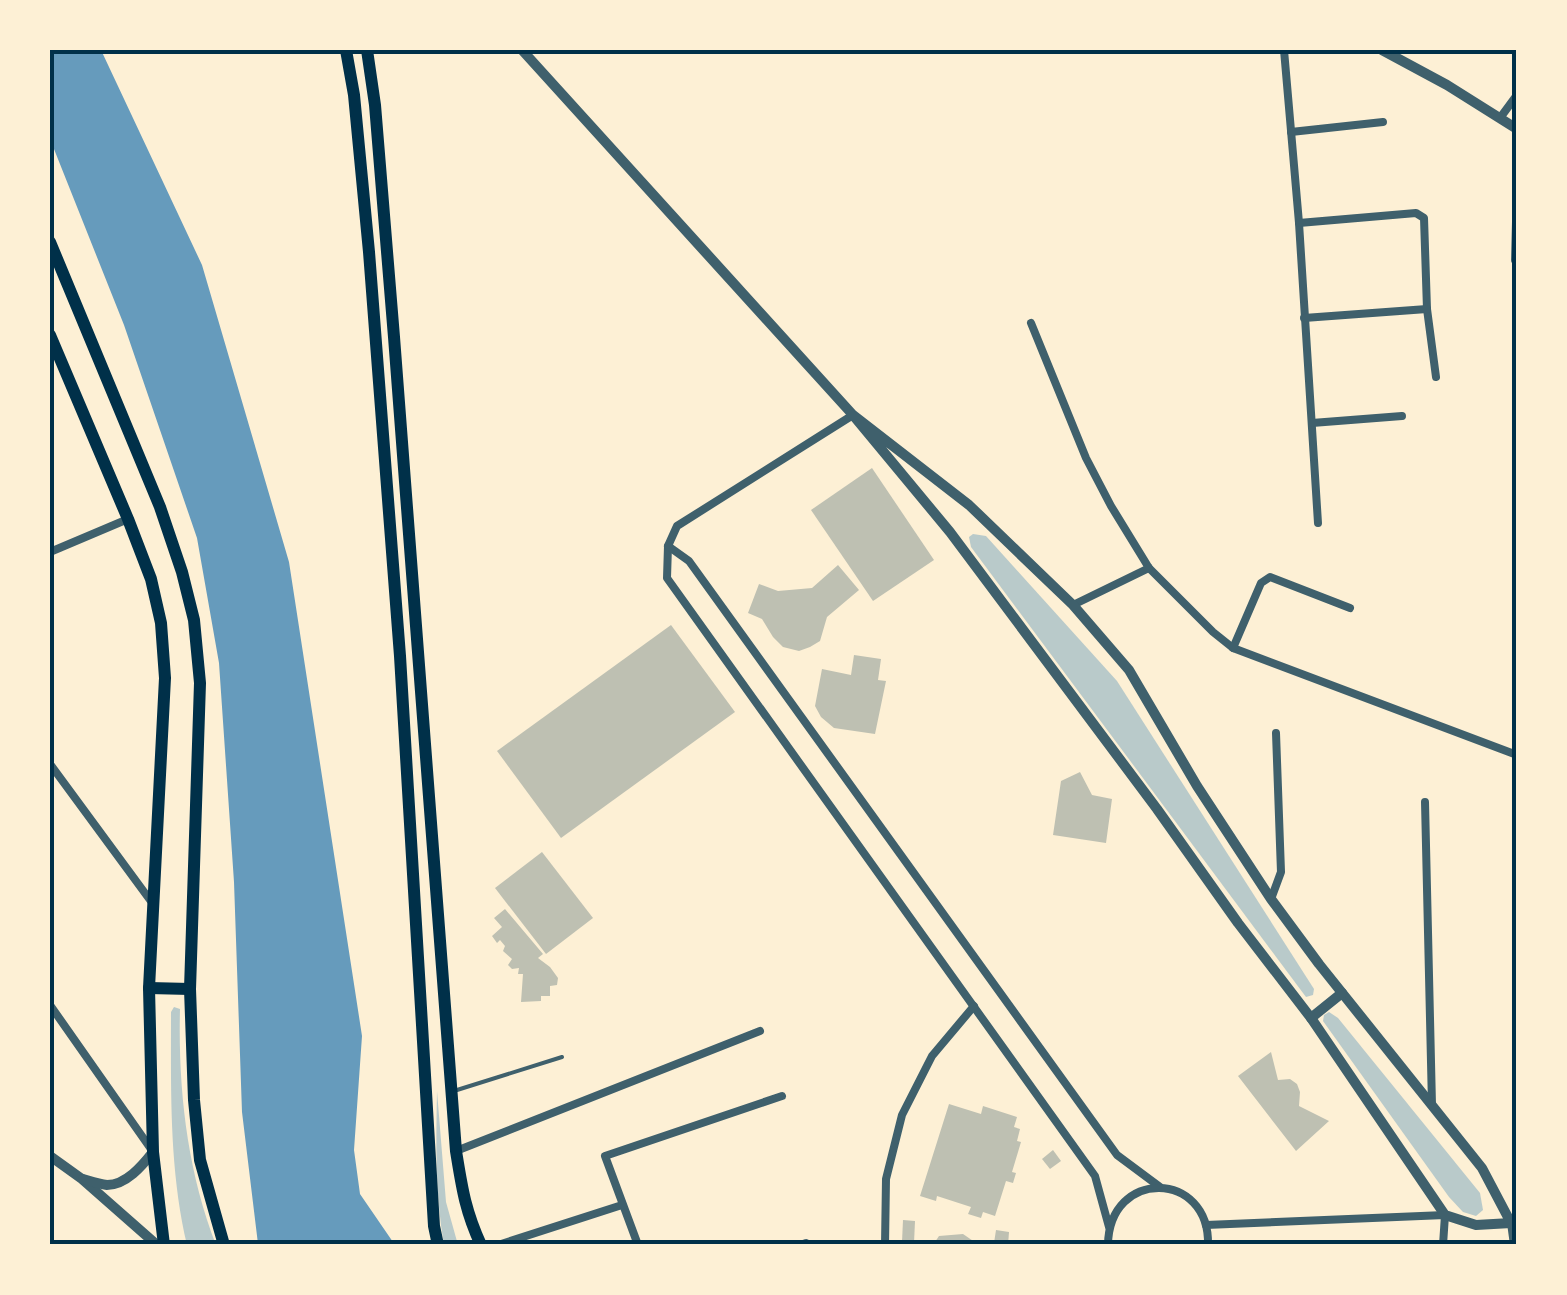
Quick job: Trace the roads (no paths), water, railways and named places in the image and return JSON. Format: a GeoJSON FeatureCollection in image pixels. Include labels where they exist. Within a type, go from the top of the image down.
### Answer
{"type":"FeatureCollection","features":[{"type":"Feature","properties":{"kind":"main road"},"geometry":{"type":"LineString","coordinates":[[346,50],[360,154],[390,522],[438,1245]]}},
{"type":"Feature","properties":{"kind":"main road"},"geometry":{"type":"LineString","coordinates":[[367,50],[376,105],[456,1151],[460,1187],[480,1245]]}},
{"type":"Feature","properties":{"kind":"main road"},"geometry":{"type":"LineString","coordinates":[[50,242],[56,271],[160,507],[194,620],[200,683],[190,989],[194,1100],[200,1160],[224,1245]]}},
{"type":"Feature","properties":{"kind":"main road"},"geometry":{"type":"LineString","coordinates":[[50,335],[128,519],[161,623],[165,678],[148,988],[152,1152],[161,1245]]}},
{"type":"Feature","properties":{"kind":"main road"},"geometry":{"type":"LineString","coordinates":[[148,988],[190,989]]}},
{"type":"Feature","properties":{"kind":"street"},"geometry":{"type":"LineString","coordinates":[[522,50],[854,415],[950,532],[1311,1018],[1445,1215],[1443,1245]]}},
{"type":"Feature","properties":{"kind":"street"},"geometry":{"type":"LineString","coordinates":[[1284,50],[1318,523]]}},
{"type":"Feature","properties":{"kind":"street"},"geometry":{"type":"LineString","coordinates":[[1382,50],[1517,129]]}},
{"type":"Feature","properties":{"kind":"street"},"geometry":{"type":"LineString","coordinates":[[1500,118],[1517,95]]}},
{"type":"Feature","properties":{"kind":"street"},"geometry":{"type":"LineString","coordinates":[[1291,132],[1383,122]]}},
{"type":"Feature","properties":{"kind":"street"},"geometry":{"type":"LineString","coordinates":[[1515,260],[1517,184]]}},
{"type":"Feature","properties":{"kind":"street"},"geometry":{"type":"LineString","coordinates":[[1299,224],[1416,213],[1424,218],[1427,309],[1436,377]]}},
{"type":"Feature","properties":{"kind":"street"},"geometry":{"type":"LineString","coordinates":[[1304,318],[1427,309]]}},
{"type":"Feature","properties":{"kind":"street"},"geometry":{"type":"LineString","coordinates":[[1031,323],[1086,458],[1111,506],[1149,568],[1213,632],[1233,648],[1517,755]]}},
{"type":"Feature","properties":{"kind":"street"},"geometry":{"type":"LineString","coordinates":[[854,415],[677,526],[668,546],[668,578],[1095,1176],[1108,1227],[1108,1245]]}},
{"type":"Feature","properties":{"kind":"street"},"geometry":{"type":"LineString","coordinates":[[854,415],[969,505],[1074,605],[1129,670],[1197,786],[1271,899],[1482,1168],[1514,1222],[1514,1245]]}},
{"type":"Feature","properties":{"kind":"street"},"geometry":{"type":"LineString","coordinates":[[1312,423],[1402,416]]}},
{"type":"Feature","properties":{"kind":"street"},"geometry":{"type":"LineString","coordinates":[[50,552],[128,519]]}},
{"type":"Feature","properties":{"kind":"street"},"geometry":{"type":"LineString","coordinates":[[668,546],[690,561],[1118,1155],[1160,1187]]}},
{"type":"Feature","properties":{"kind":"street"},"geometry":{"type":"LineString","coordinates":[[1074,605],[1149,568]]}},
{"type":"Feature","properties":{"kind":"street"},"geometry":{"type":"LineString","coordinates":[[1233,648],[1260,583],[1270,577],[1350,608]]}},
{"type":"Feature","properties":{"kind":"street"},"geometry":{"type":"LineString","coordinates":[[1271,899],[1281,872],[1276,732]]}},
{"type":"Feature","properties":{"kind":"street"},"geometry":{"type":"LineString","coordinates":[[50,764],[153,904]]}},
{"type":"Feature","properties":{"kind":"street"},"geometry":{"type":"LineString","coordinates":[[1425,802],[1432,1105]]}},
{"type":"Feature","properties":{"kind":"street"},"geometry":{"type":"LineString","coordinates":[[1311,1018],[1342,993]]}},
{"type":"Feature","properties":{"kind":"street"},"geometry":{"type":"LineString","coordinates":[[50,1005],[152,1152],[141,1168],[121,1181],[108,1185],[82,1179]]}},
{"type":"Feature","properties":{"kind":"street"},"geometry":{"type":"LineString","coordinates":[[885,1245],[886,1178],[902,1115],[932,1056],[974,1006]]}},
{"type":"Feature","properties":{"kind":"street"},"geometry":{"type":"LineString","coordinates":[[456,1151],[760,1031]]}},
{"type":"Feature","properties":{"kind":"street"},"geometry":{"type":"LineString","coordinates":[[638,1245],[605,1156],[782,1096]]}},
{"type":"Feature","properties":{"kind":"street"},"geometry":{"type":"LineString","coordinates":[[50,1156],[161,1245]]}},
{"type":"Feature","properties":{"kind":"street"},"geometry":{"type":"LineString","coordinates":[[1108,1227],[1127,1198],[1160,1187],[1178,1191],[1203,1214],[1208,1245]]}},
{"type":"Feature","properties":{"kind":"street"},"geometry":{"type":"LineString","coordinates":[[498,1245],[622,1205]]}},
{"type":"Feature","properties":{"kind":"street"},"geometry":{"type":"LineString","coordinates":[[1206,1224],[1445,1215],[1476,1225],[1514,1222]]}},
{"type":"Feature","properties":{"kind":"lane"},"geometry":{"type":"LineString","coordinates":[[453,1092],[562,1057]]}},
{"type":"Feature","properties":{"kind":"water"},"geometry":{"type":"Polygon","coordinates":[[[50,50],[101,50],[202,265],[289,562],[362,1036],[354,1150],[360,1194],[395,1245],[258,1244],[242,1112],[234,882],[219,663],[197,538],[124,325],[50,139],[50,50]]]}}]}
